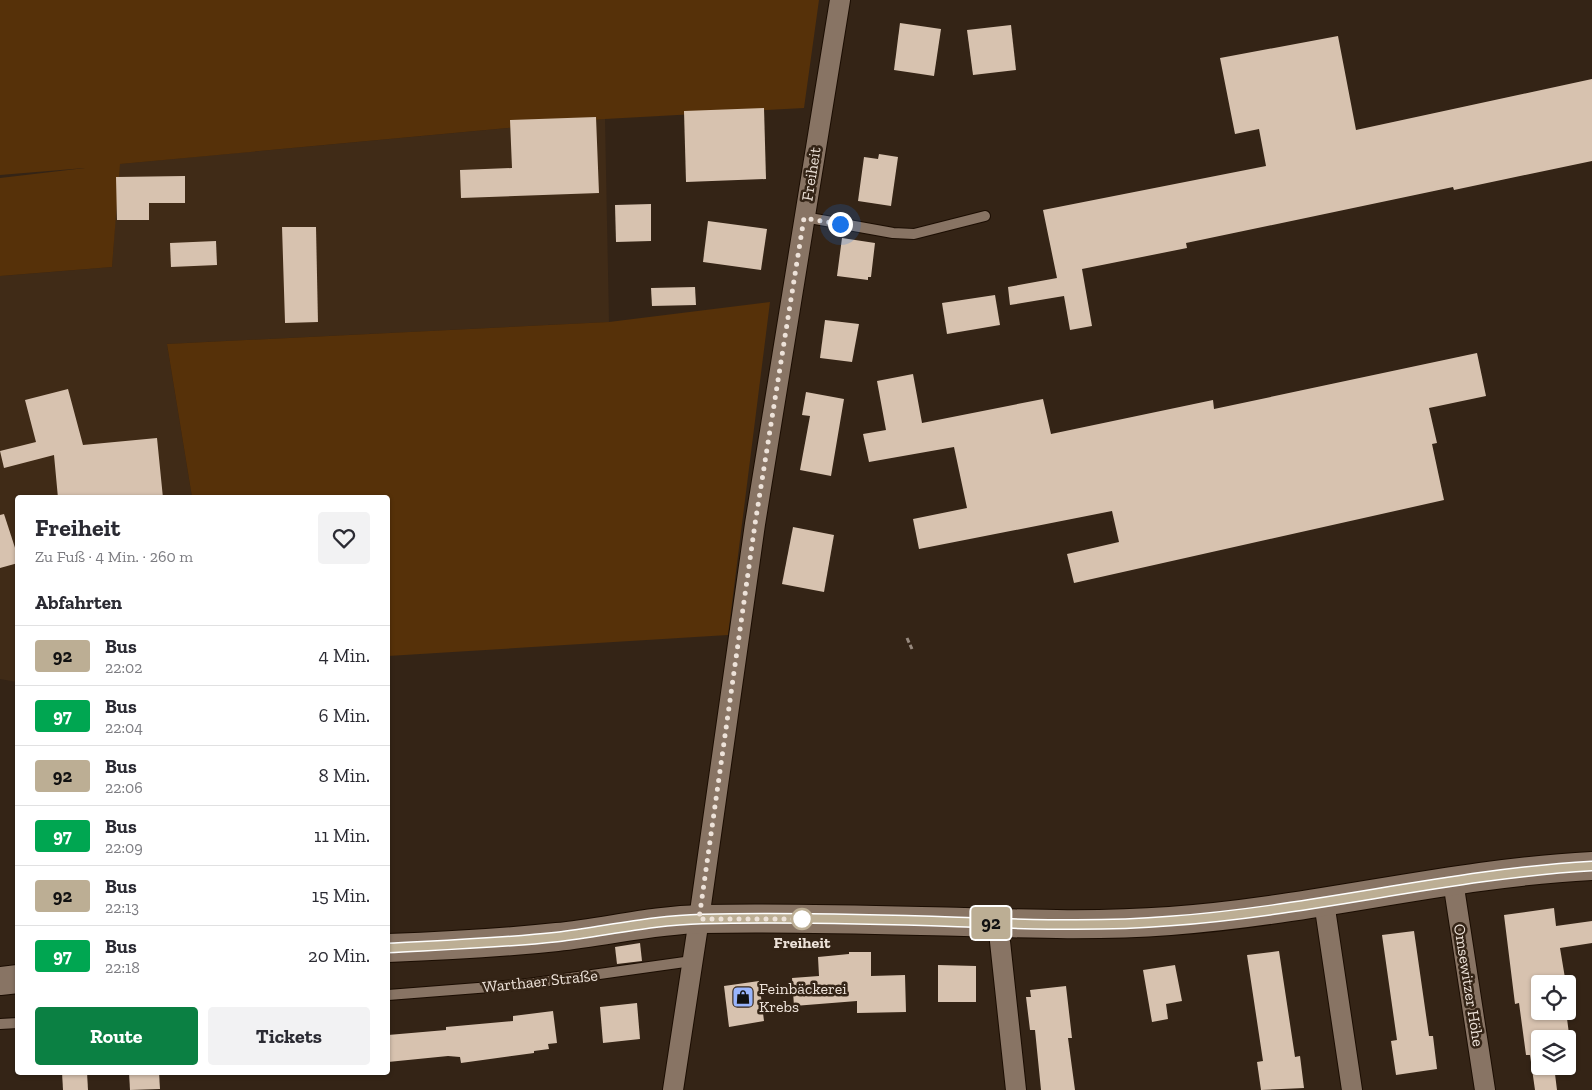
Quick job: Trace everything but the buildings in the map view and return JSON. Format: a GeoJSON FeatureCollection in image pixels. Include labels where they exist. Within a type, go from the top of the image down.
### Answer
{"type":"FeatureCollection","features":[{"type":"Feature","properties":{"kind":"street","name":"Freiheit"},"geometry":{"type":"LineString","coordinates":[[673,1090],[755,524],[840,0]]}},
{"type":"Feature","properties":{"kind":"street"},"geometry":{"type":"LineString","coordinates":[[390,948],[559,937],[640,924],[699,919],[857,919],[1086,925],[1168,922],[1233,916],[1453,881],[1554,868],[1592,866]]}},
{"type":"Feature","properties":{"kind":"street","name":"Omsewitzer Höhe"},"geometry":{"type":"LineString","coordinates":[[1453,881],[1485,1090]]}},
{"type":"Feature","properties":{"kind":"street"},"geometry":{"type":"LineString","coordinates":[[1324,902],[1352,1090]]}},
{"type":"Feature","properties":{"kind":"street"},"geometry":{"type":"LineString","coordinates":[[998,923],[1016,1090]]}},
{"type":"Feature","properties":{"kind":"street"},"geometry":{"type":"LineString","coordinates":[[0,981],[15,979]]}},
{"type":"Feature","properties":{"kind":"lane"},"geometry":{"type":"LineString","coordinates":[[804,218],[893,233],[914,234],[985,216]]}},
{"type":"Feature","properties":{"kind":"lane","name":"Warthaer Straße"},"geometry":{"type":"LineString","coordinates":[[390,995],[528,984],[692,961]]}},
{"type":"Feature","properties":{"kind":"lane"},"geometry":{"type":"LineString","coordinates":[[0,1024],[15,1023]]}},
{"type":"Feature","properties":{"kind":"path"},"geometry":{"type":"LineString","coordinates":[[907,638],[912,649]]}},
{"type":"Feature","properties":{"kind":"shaded area"},"geometry":{"type":"Polygon","coordinates":[[[0,0],[819,0],[804,108],[605,119],[120,164],[112,267],[0,276],[0,178],[85,168],[0,175],[0,0]]]}},
{"type":"Feature","properties":{"kind":"shaded area"},"geometry":{"type":"Polygon","coordinates":[[[605,119],[609,322],[167,344],[192,495],[15,495],[15,682],[0,679],[0,276],[112,267],[119,164],[605,119]]]}},
{"type":"Feature","properties":{"kind":"shaded area"},"geometry":{"type":"Polygon","coordinates":[[[770,302],[728,635],[390,656],[390,495],[192,495],[167,344],[609,322],[770,302]]]}},
{"type":"Feature","properties":{"kind":"bus line","name":"92"},"geometry":{"type":"LineString","coordinates":[[390,948],[559,937],[640,924],[699,919],[857,919],[1086,925],[1168,922],[1233,916],[1453,881],[1554,868],[1592,866]]}},
{"type":"Feature","properties":{"kind":"place","name":"Freiheit"},"geometry":{"type":"Point","coordinates":[802,919]}},
{"type":"Feature","properties":{"kind":"place","name":"Feinbäckerei Krebs"},"geometry":{"type":"Point","coordinates":[743,997]}},
{"type":"Feature","properties":{"kind":"route"},"geometry":{"type":"LineString","coordinates":[[802,919],[699,919],[755,524],[804,218],[840,224]]}}]}
